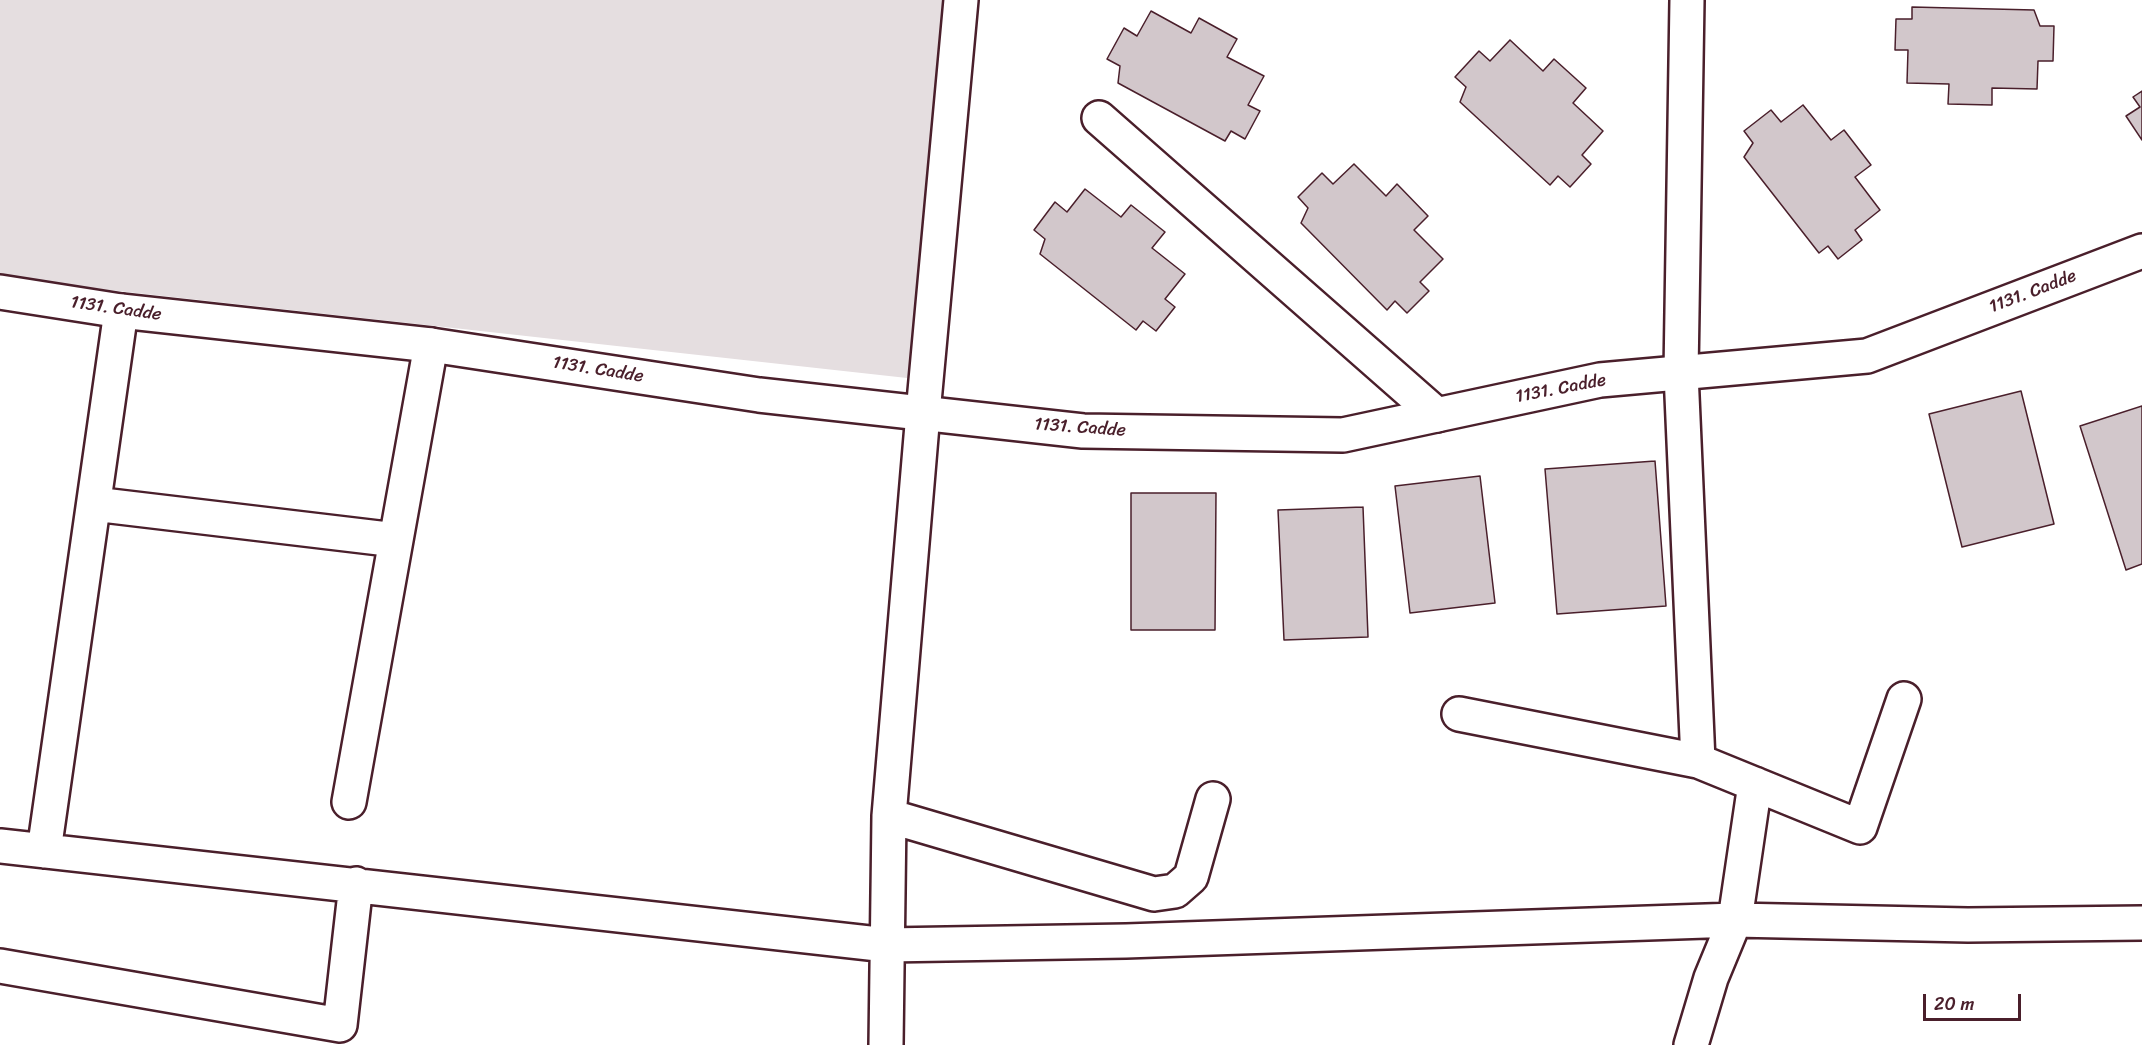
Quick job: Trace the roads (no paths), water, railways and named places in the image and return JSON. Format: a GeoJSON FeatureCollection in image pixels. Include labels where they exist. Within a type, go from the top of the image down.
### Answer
{"type":"FeatureCollection","features":[{"type":"Feature","properties":{"kind":"street"},"geometry":{"type":"LineString","coordinates":[[886,1045],[889,816],[961,0]]}},
{"type":"Feature","properties":{"kind":"street"},"geometry":{"type":"LineString","coordinates":[[1687,0],[1681,373],[1698,761]]}},
{"type":"Feature","properties":{"kind":"street"},"geometry":{"type":"LineString","coordinates":[[1099,118],[1437,415]]}},
{"type":"Feature","properties":{"kind":"street","name":"1131. Cadde"},"geometry":{"type":"LineString","coordinates":[[0,292],[121,311],[431,345],[759,395],[1083,431],[1343,435],[1600,380],[1867,357],[2142,251]]}},
{"type":"Feature","properties":{"kind":"street"},"geometry":{"type":"LineString","coordinates":[[44,851],[121,311]]}},
{"type":"Feature","properties":{"kind":"street"},"geometry":{"type":"LineString","coordinates":[[349,802],[431,345]]}},
{"type":"Feature","properties":{"kind":"street"},"geometry":{"type":"LineString","coordinates":[[94,504],[396,540]]}},
{"type":"Feature","properties":{"kind":"street"},"geometry":{"type":"LineString","coordinates":[[1459,714],[1698,761],[1860,827],[1904,699]]}},
{"type":"Feature","properties":{"kind":"street"},"geometry":{"type":"LineString","coordinates":[[1691,1045],[1711,978],[1735,920],[1755,784]]}},
{"type":"Feature","properties":{"kind":"street"},"geometry":{"type":"LineString","coordinates":[[889,816],[1154,894],[1175,891],[1191,877],[1213,799]]}},
{"type":"Feature","properties":{"kind":"street"},"geometry":{"type":"LineString","coordinates":[[0,846],[887,945],[1126,941],[1735,920],[1968,925],[2142,923]]}},
{"type":"Feature","properties":{"kind":"street"},"geometry":{"type":"LineString","coordinates":[[0,966],[340,1025],[356,884]]}}]}
